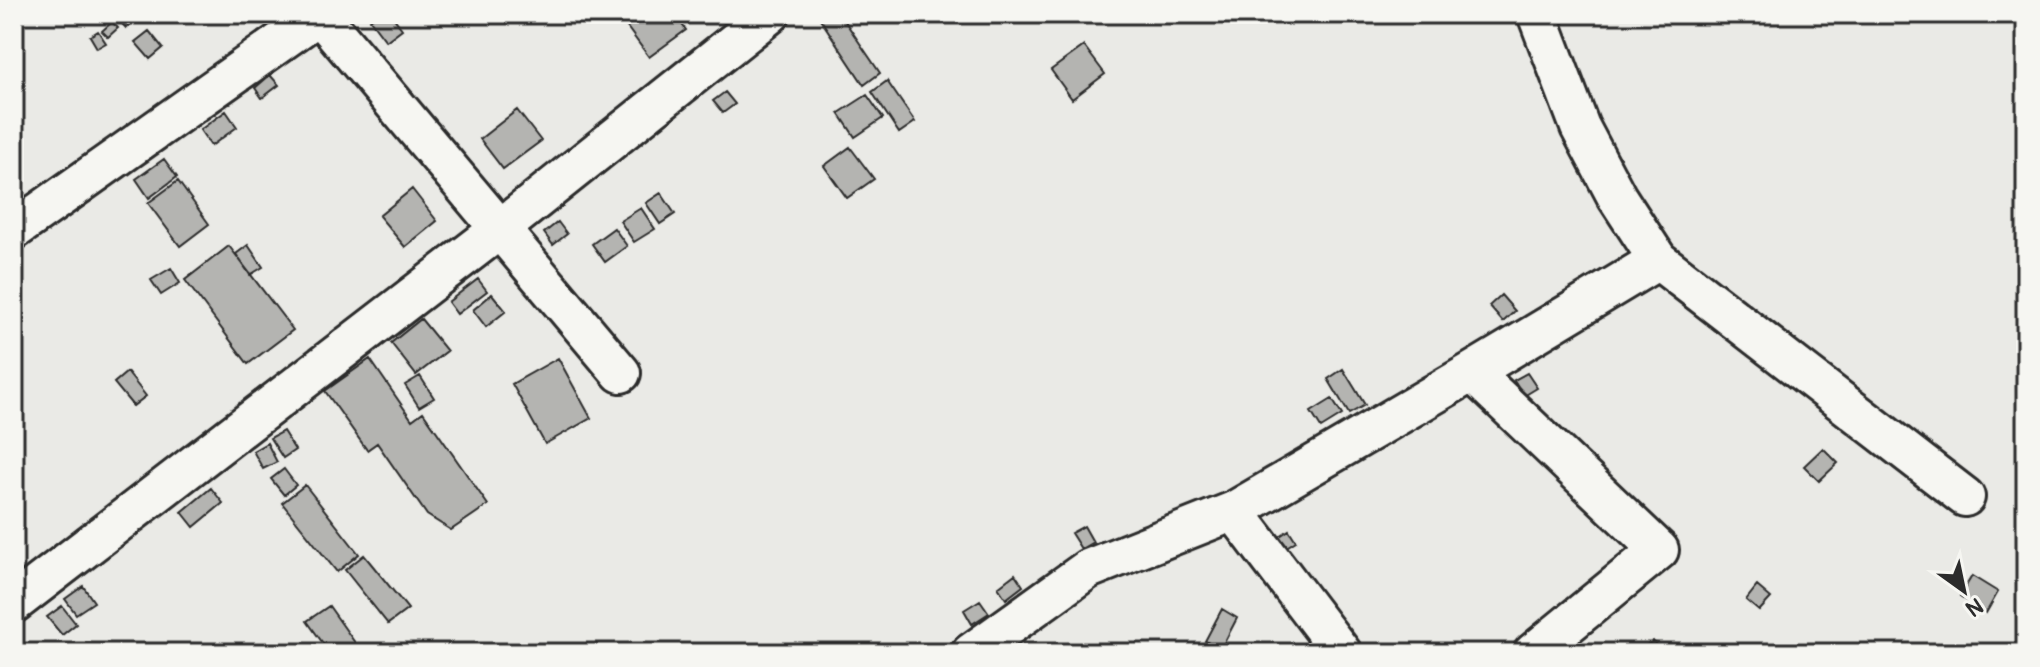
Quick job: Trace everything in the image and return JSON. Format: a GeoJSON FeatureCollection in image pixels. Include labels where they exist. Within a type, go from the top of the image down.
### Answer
{"type":"FeatureCollection","features":[{"type":"Feature","properties":{"kind":"street"},"geometry":{"type":"LineString","coordinates":[[14,230],[320,14],[621,373]]}},
{"type":"Feature","properties":{"kind":"street"},"geometry":{"type":"LineString","coordinates":[[14,603],[500,229],[770,14]]}},
{"type":"Feature","properties":{"kind":"street"},"geometry":{"type":"LineString","coordinates":[[1537,14],[1580,127],[1617,197],[1658,260],[1965,497]]}},
{"type":"Feature","properties":{"kind":"street"},"geometry":{"type":"LineString","coordinates":[[971,653],[1088,569],[1234,511],[1658,260]]}},
{"type":"Feature","properties":{"kind":"street"},"geometry":{"type":"LineString","coordinates":[[1472,372],[1659,550],[1533,653]]}},
{"type":"Feature","properties":{"kind":"street"},"geometry":{"type":"LineString","coordinates":[[1234,511],[1342,653]]}},
{"type":"Feature","properties":{"kind":"building"},"geometry":{"type":"Polygon","coordinates":[[[113,14],[135,14],[138,17],[126,28],[113,14]]]}},
{"type":"Feature","properties":{"kind":"building"},"geometry":{"type":"Polygon","coordinates":[[[377,14],[391,14],[402,29],[386,41],[370,20],[377,14]]]}},
{"type":"Feature","properties":{"kind":"building"},"geometry":{"type":"Polygon","coordinates":[[[627,14],[674,14],[686,30],[649,57],[621,19],[627,14]]]}},
{"type":"Feature","properties":{"kind":"building"},"geometry":{"type":"Polygon","coordinates":[[[840,14],[880,73],[864,85],[819,17],[840,14]]]}},
{"type":"Feature","properties":{"kind":"building"},"geometry":{"type":"Polygon","coordinates":[[[112,22],[118,28],[108,37],[102,31],[112,22]]]}},
{"type":"Feature","properties":{"kind":"building"},"geometry":{"type":"Polygon","coordinates":[[[98,31],[106,43],[97,48],[90,36],[98,31]]]}},
{"type":"Feature","properties":{"kind":"building"},"geometry":{"type":"Polygon","coordinates":[[[149,31],[163,48],[150,59],[135,42],[149,31]]]}},
{"type":"Feature","properties":{"kind":"building"},"geometry":{"type":"Polygon","coordinates":[[[1084,46],[1105,74],[1072,99],[1051,70],[1084,46]]]}},
{"type":"Feature","properties":{"kind":"building"},"geometry":{"type":"Polygon","coordinates":[[[270,75],[279,85],[262,98],[255,88],[270,75]]]}},
{"type":"Feature","properties":{"kind":"building"},"geometry":{"type":"Polygon","coordinates":[[[887,81],[915,122],[899,133],[872,92],[887,81]]]}},
{"type":"Feature","properties":{"kind":"building"},"geometry":{"type":"Polygon","coordinates":[[[725,92],[735,104],[723,113],[713,101],[725,92]]]}},
{"type":"Feature","properties":{"kind":"building"},"geometry":{"type":"Polygon","coordinates":[[[867,95],[883,118],[855,137],[839,113],[867,95]]]}},
{"type":"Feature","properties":{"kind":"building"},"geometry":{"type":"Polygon","coordinates":[[[517,110],[541,141],[503,169],[480,139],[517,110]]]}},
{"type":"Feature","properties":{"kind":"building"},"geometry":{"type":"Polygon","coordinates":[[[226,111],[237,127],[211,146],[200,130],[226,111]]]}},
{"type":"Feature","properties":{"kind":"building"},"geometry":{"type":"Polygon","coordinates":[[[850,147],[874,179],[847,198],[824,166],[850,147]]]}},
{"type":"Feature","properties":{"kind":"building"},"geometry":{"type":"Polygon","coordinates":[[[164,159],[177,177],[149,198],[136,179],[164,159]]]}},
{"type":"Feature","properties":{"kind":"building"},"geometry":{"type":"Polygon","coordinates":[[[178,181],[209,224],[180,246],[148,203],[178,181]]]}},
{"type":"Feature","properties":{"kind":"building"},"geometry":{"type":"Polygon","coordinates":[[[412,189],[437,221],[405,247],[379,216],[412,189]]]}},
{"type":"Feature","properties":{"kind":"building"},"geometry":{"type":"Polygon","coordinates":[[[661,193],[675,214],[660,224],[646,203],[661,193]]]}},
{"type":"Feature","properties":{"kind":"building"},"geometry":{"type":"Polygon","coordinates":[[[641,208],[655,229],[634,242],[620,221],[641,208]]]}},
{"type":"Feature","properties":{"kind":"building"},"geometry":{"type":"Polygon","coordinates":[[[558,222],[567,234],[553,245],[544,233],[558,222]]]}},
{"type":"Feature","properties":{"kind":"building"},"geometry":{"type":"Polygon","coordinates":[[[614,228],[627,246],[605,262],[592,244],[614,228]]]}},
{"type":"Feature","properties":{"kind":"building"},"geometry":{"type":"Polygon","coordinates":[[[248,245],[263,267],[250,275],[236,254],[248,245]]]}},
{"type":"Feature","properties":{"kind":"building"},"geometry":{"type":"Polygon","coordinates":[[[229,246],[293,330],[248,364],[185,280],[229,246]]]}},
{"type":"Feature","properties":{"kind":"building"},"geometry":{"type":"Polygon","coordinates":[[[171,268],[180,283],[161,295],[151,280],[171,268]]]}},
{"type":"Feature","properties":{"kind":"building"},"geometry":{"type":"Polygon","coordinates":[[[478,279],[487,291],[457,314],[448,302],[478,279]]]}},
{"type":"Feature","properties":{"kind":"building"},"geometry":{"type":"Polygon","coordinates":[[[492,294],[506,311],[486,327],[473,310],[492,294]]]}},
{"type":"Feature","properties":{"kind":"building"},"geometry":{"type":"Polygon","coordinates":[[[1501,295],[1515,311],[1503,322],[1489,306],[1501,295]]]}},
{"type":"Feature","properties":{"kind":"building"},"geometry":{"type":"Polygon","coordinates":[[[421,319],[447,351],[416,375],[391,343],[421,319]]]}},
{"type":"Feature","properties":{"kind":"building"},"geometry":{"type":"Polygon","coordinates":[[[558,358],[591,418],[545,444],[512,384],[558,358]]]}},
{"type":"Feature","properties":{"kind":"building"},"geometry":{"type":"Polygon","coordinates":[[[370,359],[412,420],[423,412],[488,505],[451,530],[427,515],[377,443],[367,450],[325,391],[370,359]]]}},
{"type":"Feature","properties":{"kind":"building"},"geometry":{"type":"Polygon","coordinates":[[[1343,369],[1365,405],[1349,414],[1328,379],[1343,369]]]}},
{"type":"Feature","properties":{"kind":"building"},"geometry":{"type":"Polygon","coordinates":[[[127,372],[146,396],[133,406],[114,383],[127,372]]]}},
{"type":"Feature","properties":{"kind":"building"},"geometry":{"type":"Polygon","coordinates":[[[1527,373],[1537,388],[1524,396],[1514,380],[1527,373]]]}},
{"type":"Feature","properties":{"kind":"building"},"geometry":{"type":"Polygon","coordinates":[[[420,376],[434,398],[419,407],[405,385],[420,376]]]}},
{"type":"Feature","properties":{"kind":"building"},"geometry":{"type":"Polygon","coordinates":[[[1332,399],[1342,415],[1321,428],[1311,412],[1332,399]]]}},
{"type":"Feature","properties":{"kind":"building"},"geometry":{"type":"Polygon","coordinates":[[[283,431],[295,450],[283,458],[270,438],[283,431]]]}},
{"type":"Feature","properties":{"kind":"building"},"geometry":{"type":"Polygon","coordinates":[[[267,443],[277,462],[263,469],[253,451],[267,443]]]}},
{"type":"Feature","properties":{"kind":"building"},"geometry":{"type":"Polygon","coordinates":[[[1823,448],[1838,463],[1819,481],[1804,466],[1823,448]]]}},
{"type":"Feature","properties":{"kind":"building"},"geometry":{"type":"Polygon","coordinates":[[[284,469],[296,485],[284,495],[271,479],[284,469]]]}},
{"type":"Feature","properties":{"kind":"building"},"geometry":{"type":"Polygon","coordinates":[[[305,485],[359,554],[337,572],[282,503],[305,485]]]}},
{"type":"Feature","properties":{"kind":"building"},"geometry":{"type":"Polygon","coordinates":[[[211,488],[223,503],[194,527],[182,512],[211,488]]]}},
{"type":"Feature","properties":{"kind":"building"},"geometry":{"type":"Polygon","coordinates":[[[1084,526],[1093,542],[1081,549],[1071,533],[1084,526]]]}},
{"type":"Feature","properties":{"kind":"building"},"geometry":{"type":"Polygon","coordinates":[[[1289,530],[1296,541],[1283,549],[1277,538],[1289,530]]]}},
{"type":"Feature","properties":{"kind":"building"},"geometry":{"type":"Polygon","coordinates":[[[364,555],[408,609],[388,624],[345,570],[364,555]]]}},
{"type":"Feature","properties":{"kind":"building"},"geometry":{"type":"Polygon","coordinates":[[[1015,574],[1023,586],[1006,599],[998,587],[1015,574]]]}},
{"type":"Feature","properties":{"kind":"building"},"geometry":{"type":"Polygon","coordinates":[[[1972,576],[1998,592],[1986,613],[1960,596],[1972,576]]]}},
{"type":"Feature","properties":{"kind":"building"},"geometry":{"type":"Polygon","coordinates":[[[83,586],[94,602],[76,614],[65,599],[83,586]]]}},
{"type":"Feature","properties":{"kind":"building"},"geometry":{"type":"Polygon","coordinates":[[[1757,586],[1771,598],[1759,611],[1746,600],[1757,586]]]}},
{"type":"Feature","properties":{"kind":"building"},"geometry":{"type":"Polygon","coordinates":[[[980,600],[989,613],[972,624],[964,610],[980,600]]]}},
{"type":"Feature","properties":{"kind":"building"},"geometry":{"type":"Polygon","coordinates":[[[62,606],[76,624],[62,635],[47,617],[62,606]]]}},
{"type":"Feature","properties":{"kind":"building"},"geometry":{"type":"Polygon","coordinates":[[[329,606],[358,647],[350,653],[330,653],[307,621],[329,606]]]}},
{"type":"Feature","properties":{"kind":"building"},"geometry":{"type":"Polygon","coordinates":[[[1222,609],[1237,618],[1221,649],[1205,641],[1222,609]]]}},
{"type":"Feature","properties":{"kind":"building"},"geometry":{"type":"Polygon","coordinates":[[[1653,641],[1662,653],[1644,653],[1641,649],[1653,641]]]}}]}
